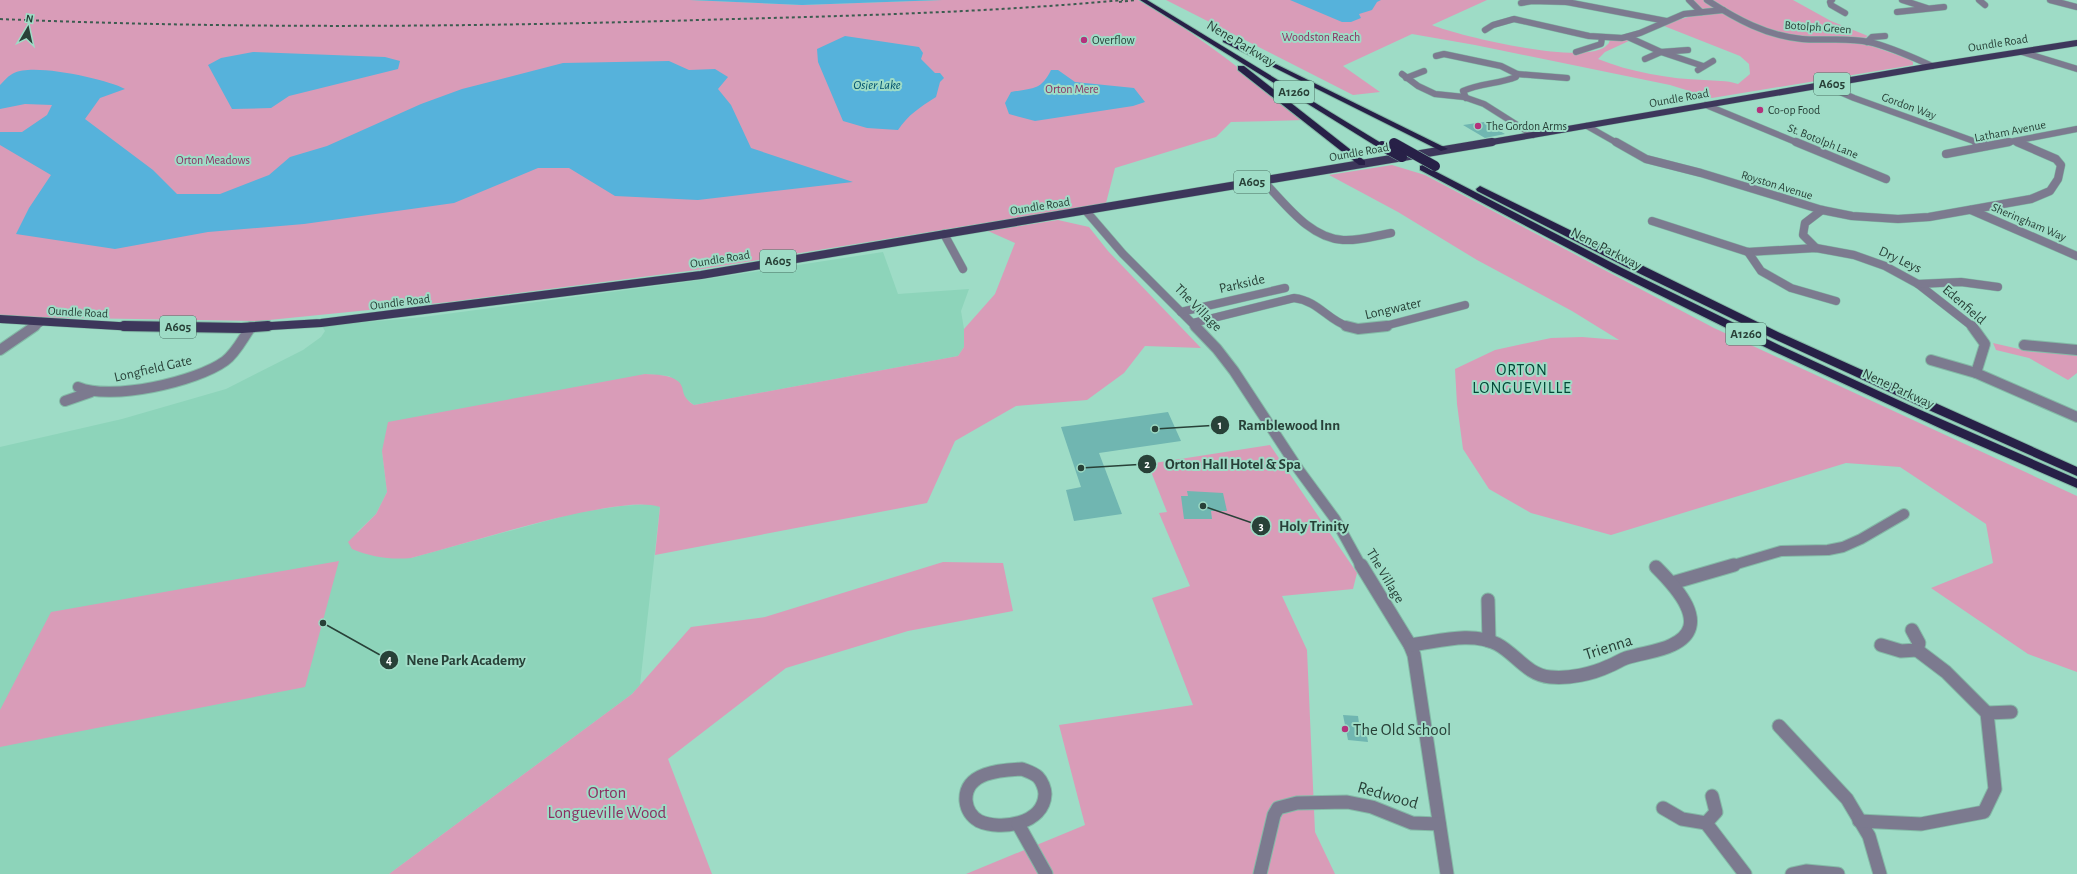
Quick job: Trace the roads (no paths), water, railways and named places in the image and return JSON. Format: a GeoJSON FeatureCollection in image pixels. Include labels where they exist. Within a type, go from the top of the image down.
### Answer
{"type":"FeatureCollection","features":[{"type":"Feature","properties":{"kind":"highway","name":"Nene Parkway"},"geometry":{"type":"LineString","coordinates":[[1143,0],[1164,5],[1394,143],[1574,239],[1746,323],[2077,472]]}},
{"type":"Feature","properties":{"kind":"highway","name":"Nene Parkway"},"geometry":{"type":"LineString","coordinates":[[1155,3],[1205,39],[1382,146],[1563,243],[1735,329],[1968,436],[2077,484]]}},
{"type":"Feature","properties":{"kind":"highway"},"geometry":{"type":"LineString","coordinates":[[1219,38],[1444,149]]}},
{"type":"Feature","properties":{"kind":"highway"},"geometry":{"type":"LineString","coordinates":[[1205,39],[1362,163]]}},
{"type":"Feature","properties":{"kind":"main road","name":"Oundle Road"},"geometry":{"type":"LineString","coordinates":[[0,319],[135,327],[251,327],[320,323],[701,275],[1588,126],[1932,66],[2077,43]]}},
{"type":"Feature","properties":{"kind":"street"},"geometry":{"type":"LineString","coordinates":[[1689,0],[1701,12]]}},
{"type":"Feature","properties":{"kind":"street","name":"Botolph Green"},"geometry":{"type":"LineString","coordinates":[[1706,0],[1754,27],[1782,36],[1867,42],[1891,49],[1932,66]]}},
{"type":"Feature","properties":{"kind":"street"},"geometry":{"type":"LineString","coordinates":[[1832,0],[1830,2],[1831,5],[1845,13]]}},
{"type":"Feature","properties":{"kind":"street"},"geometry":{"type":"LineString","coordinates":[[1902,0],[1930,9]]}},
{"type":"Feature","properties":{"kind":"street"},"geometry":{"type":"LineString","coordinates":[[1979,0],[1985,5]]}},
{"type":"Feature","properties":{"kind":"street"},"geometry":{"type":"LineString","coordinates":[[2050,0],[2061,2],[2077,8]]}},
{"type":"Feature","properties":{"kind":"street"},"geometry":{"type":"LineString","coordinates":[[2061,2],[2076,0]]}},
{"type":"Feature","properties":{"kind":"street"},"geometry":{"type":"LineString","coordinates":[[1521,3],[1532,1],[1568,1],[1666,21]]}},
{"type":"Feature","properties":{"kind":"street"},"geometry":{"type":"LineString","coordinates":[[1897,12],[1944,7]]}},
{"type":"Feature","properties":{"kind":"street"},"geometry":{"type":"LineString","coordinates":[[1485,30],[1493,25],[1514,19],[1602,38],[1628,37],[1684,14],[1723,10]]}},
{"type":"Feature","properties":{"kind":"street"},"geometry":{"type":"LineString","coordinates":[[1867,42],[1872,38],[1885,36]]}},
{"type":"Feature","properties":{"kind":"street"},"geometry":{"type":"LineString","coordinates":[[1628,37],[1661,52],[1703,66]]}},
{"type":"Feature","properties":{"kind":"street"},"geometry":{"type":"LineString","coordinates":[[1576,52],[1597,47],[1601,44],[1602,38]]}},
{"type":"Feature","properties":{"kind":"street"},"geometry":{"type":"LineString","coordinates":[[1645,60],[1661,52],[1688,50]]}},
{"type":"Feature","properties":{"kind":"street"},"geometry":{"type":"LineString","coordinates":[[2022,52],[2077,69]]}},
{"type":"Feature","properties":{"kind":"street"},"geometry":{"type":"LineString","coordinates":[[1436,56],[1444,54],[1501,66],[1514,70],[1517,74],[1567,78]]}},
{"type":"Feature","properties":{"kind":"street"},"geometry":{"type":"LineString","coordinates":[[1698,70],[1713,61]]}},
{"type":"Feature","properties":{"kind":"street"},"geometry":{"type":"LineString","coordinates":[[1424,70],[1404,76],[1421,89],[1432,94],[1466,98],[1498,113],[1533,135]]}},
{"type":"Feature","properties":{"kind":"street"},"geometry":{"type":"LineString","coordinates":[[1466,98],[1463,91],[1471,86],[1507,82],[1516,77],[1517,74]]}},
{"type":"Feature","properties":{"kind":"street","name":"Gordon Way"},"geometry":{"type":"LineString","coordinates":[[1824,85],[1854,98],[1987,146]]}},
{"type":"Feature","properties":{"kind":"street","name":"St. Botolph Lane"},"geometry":{"type":"LineString","coordinates":[[1706,105],[1886,179]]}},
{"type":"Feature","properties":{"kind":"street","name":"Royston Avenue"},"geometry":{"type":"LineString","coordinates":[[1588,126],[1646,159],[1701,173],[1822,210],[1852,216],[1898,219],[1929,217],[2031,199],[2050,191],[2058,179],[2061,165],[2056,159],[2015,141]]}},
{"type":"Feature","properties":{"kind":"street","name":"Latham Avenue"},"geometry":{"type":"LineString","coordinates":[[1946,154],[2077,128]]}},
{"type":"Feature","properties":{"kind":"street"},"geometry":{"type":"LineString","coordinates":[[1263,181],[1316,232],[1335,239],[1350,240],[1391,233]]}},
{"type":"Feature","properties":{"kind":"street","name":"The Village"},"geometry":{"type":"LineString","coordinates":[[1086,210],[1123,254],[1217,349],[1234,371],[1299,470],[1335,519],[1374,589],[1410,645],[1417,670],[1447,874]]}},
{"type":"Feature","properties":{"kind":"street"},"geometry":{"type":"LineString","coordinates":[[1816,248],[1803,235],[1805,223],[1822,210]]}},
{"type":"Feature","properties":{"kind":"street","name":"Sheringham Way"},"geometry":{"type":"LineString","coordinates":[[1971,210],[2077,256]]}},
{"type":"Feature","properties":{"kind":"street","name":"Dry Leys"},"geometry":{"type":"LineString","coordinates":[[1652,222],[1748,252],[1816,248],[1854,254],[1885,266],[1918,284],[1961,282],[1998,287]]}},
{"type":"Feature","properties":{"kind":"street"},"geometry":{"type":"LineString","coordinates":[[944,234],[963,269]]}},
{"type":"Feature","properties":{"kind":"street"},"geometry":{"type":"LineString","coordinates":[[1748,252],[1761,271],[1785,285],[1836,301]]}},
{"type":"Feature","properties":{"kind":"street","name":"Edenfield"},"geometry":{"type":"LineString","coordinates":[[1918,284],[1973,327],[1985,344],[1976,373]]}},
{"type":"Feature","properties":{"kind":"street","name":"Parkside"},"geometry":{"type":"LineString","coordinates":[[1181,312],[1285,288]]}},
{"type":"Feature","properties":{"kind":"street","name":"Longwater"},"geometry":{"type":"LineString","coordinates":[[1193,324],[1294,298],[1311,300],[1347,327],[1366,331],[1465,304]]}},
{"type":"Feature","properties":{"kind":"street"},"geometry":{"type":"LineString","coordinates":[[0,350],[41,322]]}},
{"type":"Feature","properties":{"kind":"street","name":"Longfield Gate"},"geometry":{"type":"LineString","coordinates":[[78,387],[91,392],[113,393],[180,380],[210,370],[226,360],[251,327]]}},
{"type":"Feature","properties":{"kind":"street"},"geometry":{"type":"LineString","coordinates":[[2024,345],[2077,350]]}},
{"type":"Feature","properties":{"kind":"street"},"geometry":{"type":"LineString","coordinates":[[1931,360],[1976,373],[2077,417]]}},
{"type":"Feature","properties":{"kind":"street","name":"Longfield Gate"},"geometry":{"type":"LineString","coordinates":[[65,401],[91,392]]}},
{"type":"Feature","properties":{"kind":"street"},"geometry":{"type":"LineString","coordinates":[[1672,583],[1781,550],[1833,549],[1844,547],[1904,514]]}},
{"type":"Feature","properties":{"kind":"street","name":"Trienna"},"geometry":{"type":"LineString","coordinates":[[1410,645],[1469,639],[1489,641],[1504,649],[1530,671],[1548,676],[1564,677],[1607,667],[1626,658],[1678,642],[1688,631],[1691,615],[1680,591],[1656,567]]}},
{"type":"Feature","properties":{"kind":"street"},"geometry":{"type":"LineString","coordinates":[[1488,600],[1489,641]]}},
{"type":"Feature","properties":{"kind":"street"},"geometry":{"type":"LineString","coordinates":[[1912,630],[1919,643],[1917,650]]}},
{"type":"Feature","properties":{"kind":"street"},"geometry":{"type":"LineString","coordinates":[[1859,820],[1921,824],[1984,812],[1995,789],[1987,713],[1946,672],[1917,650],[1901,651],[1882,645]]}},
{"type":"Feature","properties":{"kind":"street"},"geometry":{"type":"LineString","coordinates":[[1987,713],[2011,712]]}},
{"type":"Feature","properties":{"kind":"street"},"geometry":{"type":"LineString","coordinates":[[1780,726],[1847,799],[1869,836],[1880,874]]}},
{"type":"Feature","properties":{"kind":"street"},"geometry":{"type":"LineString","coordinates":[[1022,769],[1038,777],[1045,788],[1046,799],[1041,811],[1018,824],[983,823],[972,817],[966,810],[965,794],[972,782],[987,773],[1004,770],[1022,769]]}},
{"type":"Feature","properties":{"kind":"street"},"geometry":{"type":"LineString","coordinates":[[1706,823],[1716,812],[1712,796]]}},
{"type":"Feature","properties":{"kind":"street","name":"Redwood"},"geometry":{"type":"LineString","coordinates":[[1260,874],[1274,815],[1278,808],[1297,803],[1347,802],[1372,807],[1412,823],[1439,824]]}},
{"type":"Feature","properties":{"kind":"street"},"geometry":{"type":"LineString","coordinates":[[1663,808],[1682,819],[1706,823],[1745,874]]}},
{"type":"Feature","properties":{"kind":"street"},"geometry":{"type":"LineString","coordinates":[[1018,824],[1046,874]]}},
{"type":"Feature","properties":{"kind":"street"},"geometry":{"type":"LineString","coordinates":[[1792,874],[1806,871],[1838,874]]}},
{"type":"Feature","properties":{"kind":"water"},"geometry":{"type":"Polygon","coordinates":[[[690,0],[942,0],[802,5],[690,0]]]}},
{"type":"Feature","properties":{"kind":"water"},"geometry":{"type":"Polygon","coordinates":[[[1290,0],[1381,0],[1377,2],[1372,10],[1359,14],[1361,18],[1351,22],[1342,22],[1290,0]]]}},
{"type":"Feature","properties":{"kind":"water","name":"Osier Lake"},"geometry":{"type":"Polygon","coordinates":[[[845,36],[919,47],[923,53],[921,59],[935,73],[940,73],[944,78],[940,82],[936,97],[915,112],[898,130],[867,128],[843,121],[818,62],[817,49],[845,36]]]}},
{"type":"Feature","properties":{"kind":"water"},"geometry":{"type":"Polygon","coordinates":[[[253,52],[385,57],[400,61],[398,69],[289,96],[271,108],[232,109],[208,65],[221,58],[253,52]]]}},
{"type":"Feature","properties":{"kind":"water"},"geometry":{"type":"Polygon","coordinates":[[[669,61],[689,70],[715,69],[728,77],[718,89],[731,105],[751,148],[853,182],[698,200],[615,196],[569,168],[538,168],[454,203],[304,224],[208,232],[115,249],[16,234],[29,208],[51,175],[0,145],[0,132],[22,132],[47,115],[52,105],[25,104],[0,109],[0,85],[12,74],[24,70],[53,71],[87,77],[125,89],[100,98],[85,119],[153,170],[177,194],[220,194],[269,175],[290,157],[327,146],[421,104],[462,89],[563,63],[669,61]]]}},
{"type":"Feature","properties":{"kind":"water","name":"Orton Mere"},"geometry":{"type":"Polygon","coordinates":[[[1051,70],[1058,70],[1075,82],[1134,88],[1145,102],[1133,106],[1035,121],[1009,114],[1005,103],[1011,92],[1030,89],[1039,85],[1047,77],[1051,70]]]}},
{"type":"Feature","properties":{"kind":"railway"},"geometry":{"type":"LineString","coordinates":[[0,19],[263,26],[525,24],[753,19],[912,13],[1017,8],[1123,0]]}},
{"type":"Feature","properties":{"kind":"railway"},"geometry":{"type":"LineString","coordinates":[[1119,2],[1135,0]]}},
{"type":"Feature","properties":{"kind":"place","name":"Overflow"},"geometry":{"type":"Point","coordinates":[1084,40]}},
{"type":"Feature","properties":{"kind":"place","name":"Co-op Food"},"geometry":{"type":"Point","coordinates":[1760,110]}},
{"type":"Feature","properties":{"kind":"place","name":"The Gordon Arms"},"geometry":{"type":"Point","coordinates":[1478,126]}},
{"type":"Feature","properties":{"kind":"place","name":"Ramblewood Inn"},"geometry":{"type":"Point","coordinates":[1155,429]}},
{"type":"Feature","properties":{"kind":"place","name":"Orton Hall Hotel & Spa"},"geometry":{"type":"Point","coordinates":[1081,468]}},
{"type":"Feature","properties":{"kind":"place","name":"Holy Trinity"},"geometry":{"type":"Point","coordinates":[1203,506]}},
{"type":"Feature","properties":{"kind":"place","name":"Nene Park Academy"},"geometry":{"type":"Point","coordinates":[323,623]}},
{"type":"Feature","properties":{"kind":"place","name":"The Old School"},"geometry":{"type":"Point","coordinates":[1345,729]}},
{"type":"Feature","properties":{"kind":"district","name":"ORTON LONGUEVILLE"},"geometry":{"type":"Point","coordinates":[1522,379]}},
{"type":"Feature","properties":{"kind":"park label","name":"Woodston Reach"},"geometry":{"type":"Point","coordinates":[1321,37]}},
{"type":"Feature","properties":{"kind":"park label","name":"Orton Meadows"},"geometry":{"type":"Point","coordinates":[213,160]}},
{"type":"Feature","properties":{"kind":"park label","name":"Orton Longueville Wood"},"geometry":{"type":"Point","coordinates":[607,802]}}]}
